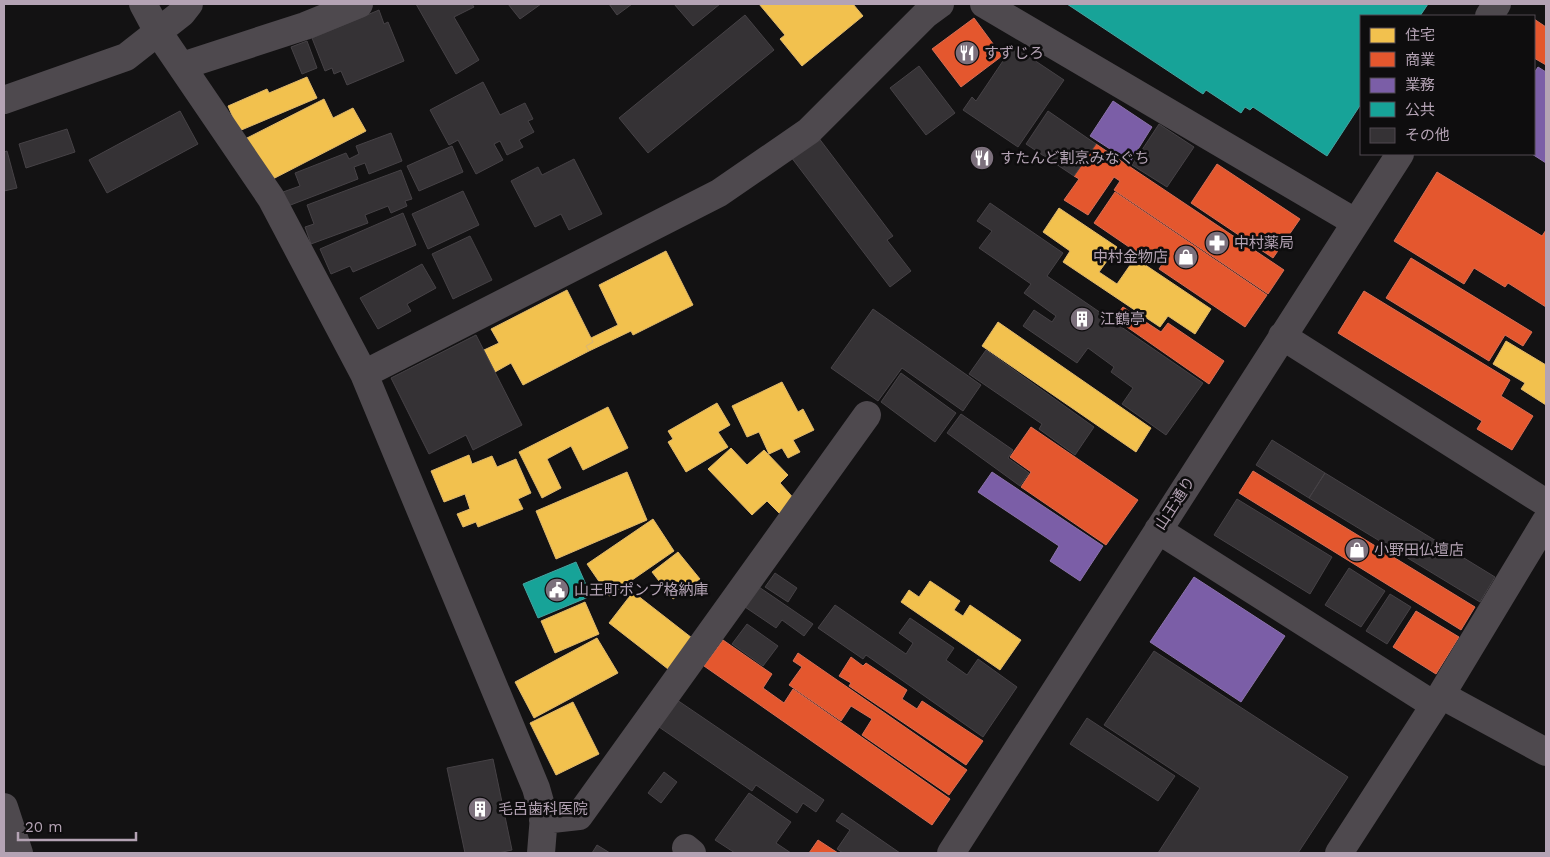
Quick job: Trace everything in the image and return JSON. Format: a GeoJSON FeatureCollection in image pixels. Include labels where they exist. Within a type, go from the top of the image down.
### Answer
{"type":"FeatureCollection","features":[{"type":"Feature","properties":{"kind":"street"},"geometry":{"type":"LineString","coordinates":[[143,4],[158,32],[271,198],[364,374],[536,788],[544,816],[541,853]]}},
{"type":"Feature","properties":{"kind":"street"},"geometry":{"type":"LineString","coordinates":[[4,100],[126,57],[182,12],[189,4]]}},
{"type":"Feature","properties":{"kind":"street"},"geometry":{"type":"LineString","coordinates":[[182,66],[305,26],[359,4]]}},
{"type":"Feature","properties":{"kind":"street"},"geometry":{"type":"LineString","coordinates":[[364,374],[719,193],[809,131],[925,15],[940,4]]}},
{"type":"Feature","properties":{"kind":"street"},"geometry":{"type":"LineString","coordinates":[[984,4],[1355,222]]}},
{"type":"Feature","properties":{"kind":"street"},"geometry":{"type":"LineString","coordinates":[[1490,15],[1498,4]]}},
{"type":"Feature","properties":{"kind":"street","name":"山王通り"},"geometry":{"type":"LineString","coordinates":[[952,853],[1399,155]]}},
{"type":"Feature","properties":{"kind":"street"},"geometry":{"type":"LineString","coordinates":[[1282,336],[1546,503]]}},
{"type":"Feature","properties":{"kind":"street"},"geometry":{"type":"LineString","coordinates":[[544,820],[578,816],[867,415]]}},
{"type":"Feature","properties":{"kind":"street"},"geometry":{"type":"LineString","coordinates":[[1339,853],[1437,700],[1546,520]]}},
{"type":"Feature","properties":{"kind":"street"},"geometry":{"type":"LineString","coordinates":[[1158,530],[1437,700],[1546,752]]}},
{"type":"Feature","properties":{"kind":"street"},"geometry":{"type":"LineString","coordinates":[[4,807],[19,853]]}},
{"type":"Feature","properties":{"kind":"building: 住宅"},"geometry":{"type":"Polygon","coordinates":[[[759,4],[853,4],[863,16],[802,66],[780,39],[785,35],[759,4]]]}},
{"type":"Feature","properties":{"kind":"building: 住宅"},"geometry":{"type":"Polygon","coordinates":[[[307,77],[317,98],[239,131],[228,106],[267,89],[269,93],[307,77]]]}},
{"type":"Feature","properties":{"kind":"building: 住宅"},"geometry":{"type":"Polygon","coordinates":[[[324,99],[333,118],[353,108],[366,131],[267,182],[245,139],[324,99]]]}},
{"type":"Feature","properties":{"kind":"building: 住宅"},"geometry":{"type":"Polygon","coordinates":[[[1059,208],[1117,247],[1099,272],[1117,284],[1135,258],[1211,309],[1195,334],[1168,316],[1160,327],[1063,262],[1070,251],[1043,232],[1059,208]]]}},
{"type":"Feature","properties":{"kind":"building: 住宅"},"geometry":{"type":"Polygon","coordinates":[[[666,251],[693,305],[633,335],[631,331],[589,351],[586,346],[593,342],[591,338],[618,325],[599,285],[666,251]]]}},
{"type":"Feature","properties":{"kind":"building: 住宅"},"geometry":{"type":"Polygon","coordinates":[[[567,290],[593,342],[586,346],[589,351],[523,385],[511,363],[495,372],[484,350],[499,343],[491,329],[567,290]]]}},
{"type":"Feature","properties":{"kind":"building: 住宅"},"geometry":{"type":"Polygon","coordinates":[[[998,322],[1151,428],[1136,452],[982,346],[998,322]]]}},
{"type":"Feature","properties":{"kind":"building: 住宅"},"geometry":{"type":"Polygon","coordinates":[[[1506,341],[1546,365],[1546,405],[1521,389],[1525,383],[1493,364],[1506,341]]]}},
{"type":"Feature","properties":{"kind":"building: 住宅"},"geometry":{"type":"Polygon","coordinates":[[[782,382],[798,412],[803,409],[814,430],[793,440],[800,452],[788,458],[782,448],[769,454],[759,432],[747,437],[732,406],[782,382]]]}},
{"type":"Feature","properties":{"kind":"building: 住宅"},"geometry":{"type":"Polygon","coordinates":[[[717,403],[730,425],[718,432],[728,447],[686,472],[668,442],[673,439],[668,431],[717,403]]]}},
{"type":"Feature","properties":{"kind":"building: 住宅"},"geometry":{"type":"Polygon","coordinates":[[[608,407],[628,448],[583,470],[571,446],[547,459],[561,488],[542,498],[519,452],[608,407]]]}},
{"type":"Feature","properties":{"kind":"building: 住宅"},"geometry":{"type":"Polygon","coordinates":[[[731,448],[747,465],[764,450],[788,475],[780,483],[796,501],[781,515],[767,501],[752,515],[708,469],[731,448]]]}},
{"type":"Feature","properties":{"kind":"building: 住宅"},"geometry":{"type":"Polygon","coordinates":[[[469,455],[472,464],[492,456],[497,467],[516,459],[531,493],[518,499],[523,509],[478,527],[476,522],[463,527],[457,514],[470,509],[465,494],[444,502],[431,471],[469,455]]]}},
{"type":"Feature","properties":{"kind":"building: 住宅"},"geometry":{"type":"Polygon","coordinates":[[[627,472],[647,520],[556,559],[536,511],[627,472]]]}},
{"type":"Feature","properties":{"kind":"building: 住宅"},"geometry":{"type":"Polygon","coordinates":[[[653,519],[674,551],[609,596],[587,564],[653,519]]]}},
{"type":"Feature","properties":{"kind":"building: 住宅"},"geometry":{"type":"Polygon","coordinates":[[[678,552],[700,579],[673,599],[652,572],[678,552]]]}},
{"type":"Feature","properties":{"kind":"building: 住宅"},"geometry":{"type":"Polygon","coordinates":[[[930,581],[960,601],[954,610],[963,616],[970,605],[1021,640],[1000,670],[901,602],[909,590],[919,597],[930,581]]]}},
{"type":"Feature","properties":{"kind":"building: 住宅"},"geometry":{"type":"Polygon","coordinates":[[[633,592],[692,638],[668,669],[609,623],[633,592]]]}},
{"type":"Feature","properties":{"kind":"building: 住宅"},"geometry":{"type":"Polygon","coordinates":[[[585,602],[599,634],[555,653],[541,621],[585,602]]]}},
{"type":"Feature","properties":{"kind":"building: 住宅"},"geometry":{"type":"Polygon","coordinates":[[[597,638],[618,673],[534,718],[515,682],[597,638]]]}},
{"type":"Feature","properties":{"kind":"building: 住宅"},"geometry":{"type":"Polygon","coordinates":[[[573,702],[599,754],[556,775],[530,723],[573,702]]]}},
{"type":"Feature","properties":{"kind":"building: 商業","name":"すずじろ"},"geometry":{"type":"Polygon","coordinates":[[[974,18],[1002,56],[961,87],[932,49],[974,18]]]}},
{"type":"Feature","properties":{"kind":"building: 商業"},"geometry":{"type":"Polygon","coordinates":[[[1535,20],[1546,27],[1546,65],[1535,59],[1535,20]]]}},
{"type":"Feature","properties":{"kind":"building: 商業","name":"中村薬局"},"geometry":{"type":"Polygon","coordinates":[[[1096,144],[1284,270],[1268,294],[1114,190],[1120,181],[1114,177],[1088,215],[1064,200],[1079,179],[1074,176],[1096,144]]]}},
{"type":"Feature","properties":{"kind":"building: 商業"},"geometry":{"type":"Polygon","coordinates":[[[1217,164],[1300,219],[1273,258],[1191,203],[1217,164]]]}},
{"type":"Feature","properties":{"kind":"building: 商業"},"geometry":{"type":"Polygon","coordinates":[[[1437,172],[1542,236],[1546,230],[1546,307],[1508,283],[1505,287],[1474,268],[1464,284],[1394,241],[1437,172]]]}},
{"type":"Feature","properties":{"kind":"building: 商業","name":"中村金物店"},"geometry":{"type":"Polygon","coordinates":[[[1115,192],[1267,295],[1245,327],[1159,269],[1165,260],[1157,254],[1151,262],[1094,223],[1115,192]]]}},
{"type":"Feature","properties":{"kind":"building: 商業"},"geometry":{"type":"Polygon","coordinates":[[[1411,258],[1532,332],[1523,346],[1505,335],[1489,361],[1386,298],[1411,258]]]}},
{"type":"Feature","properties":{"kind":"building: 商業"},"geometry":{"type":"Polygon","coordinates":[[[1364,291],[1510,380],[1501,396],[1533,416],[1512,450],[1477,429],[1482,421],[1338,333],[1364,291]]]}},
{"type":"Feature","properties":{"kind":"building: 商業"},"geometry":{"type":"Polygon","coordinates":[[[1123,307],[1161,332],[1168,323],[1224,361],[1209,384],[1114,318],[1123,307]]]}},
{"type":"Feature","properties":{"kind":"building: 商業"},"geometry":{"type":"Polygon","coordinates":[[[1031,427],[1138,500],[1106,545],[1021,487],[1031,472],[1010,457],[1031,427]]]}},
{"type":"Feature","properties":{"kind":"building: 商業","name":"小野田仏壇店"},"geometry":{"type":"Polygon","coordinates":[[[1253,471],[1475,607],[1461,630],[1239,493],[1253,471]]]}},
{"type":"Feature","properties":{"kind":"building: 商業"},"geometry":{"type":"Polygon","coordinates":[[[1416,611],[1459,637],[1436,674],[1393,647],[1416,611]]]}},
{"type":"Feature","properties":{"kind":"building: 商業"},"geometry":{"type":"Polygon","coordinates":[[[723,640],[772,674],[763,688],[784,703],[793,689],[950,799],[932,825],[704,666],[723,640]]]}},
{"type":"Feature","properties":{"kind":"building: 商業"},"geometry":{"type":"Polygon","coordinates":[[[798,653],[967,770],[949,795],[862,735],[872,719],[851,706],[841,721],[789,685],[802,667],[793,661],[798,653]]]}},
{"type":"Feature","properties":{"kind":"building: 商業"},"geometry":{"type":"Polygon","coordinates":[[[851,657],[863,666],[866,663],[907,690],[902,699],[917,709],[922,701],[983,741],[966,765],[849,686],[851,683],[839,676],[851,657]]]}},
{"type":"Feature","properties":{"kind":"building: 商業"},"geometry":{"type":"Polygon","coordinates":[[[818,840],[838,853],[809,853],[818,840]]]}},
{"type":"Feature","properties":{"kind":"building: 業務"},"geometry":{"type":"Polygon","coordinates":[[[1538,67],[1546,72],[1546,163],[1534,155],[1535,72],[1538,67]]]}},
{"type":"Feature","properties":{"kind":"building: 業務"},"geometry":{"type":"Polygon","coordinates":[[[1113,101],[1152,127],[1130,162],[1090,136],[1113,101]]]}},
{"type":"Feature","properties":{"kind":"building: 業務"},"geometry":{"type":"Polygon","coordinates":[[[992,472],[1103,546],[1080,581],[1050,561],[1059,546],[978,492],[992,472]]]}},
{"type":"Feature","properties":{"kind":"building: 業務"},"geometry":{"type":"Polygon","coordinates":[[[1194,577],[1285,636],[1241,702],[1150,642],[1194,577]]]}},
{"type":"Feature","properties":{"kind":"building: 公共"},"geometry":{"type":"Polygon","coordinates":[[[1067,4],[1428,4],[1421,15],[1360,15],[1360,106],[1327,156],[1253,107],[1250,110],[1245,107],[1241,113],[1206,90],[1203,94],[1067,4]]]}},
{"type":"Feature","properties":{"kind":"building: 公共","name":"山王町ポンプ格納庫"},"geometry":{"type":"Polygon","coordinates":[[[576,562],[591,596],[538,618],[523,584],[576,562]]]}},
{"type":"Feature","properties":{"kind":"building: その他"},"geometry":{"type":"Polygon","coordinates":[[[416,4],[472,4],[474,7],[454,17],[479,60],[456,74],[416,4]]]}},
{"type":"Feature","properties":{"kind":"building: その他"},"geometry":{"type":"Polygon","coordinates":[[[508,4],[541,4],[520,19],[508,4]]]}},
{"type":"Feature","properties":{"kind":"building: その他"},"geometry":{"type":"Polygon","coordinates":[[[609,4],[632,4],[617,15],[609,4]]]}},
{"type":"Feature","properties":{"kind":"building: その他"},"geometry":{"type":"Polygon","coordinates":[[[674,4],[720,4],[693,26],[674,4]]]}},
{"type":"Feature","properties":{"kind":"building: その他"},"geometry":{"type":"Polygon","coordinates":[[[379,10],[384,24],[388,22],[404,61],[347,85],[341,71],[334,74],[332,68],[325,71],[312,38],[379,10]]]}},
{"type":"Feature","properties":{"kind":"building: その他"},"geometry":{"type":"Polygon","coordinates":[[[745,15],[774,50],[648,153],[619,118],[745,15]]]}},
{"type":"Feature","properties":{"kind":"building: その他"},"geometry":{"type":"Polygon","coordinates":[[[307,41],[317,68],[302,74],[291,47],[307,41]]]}},
{"type":"Feature","properties":{"kind":"building: その他"},"geometry":{"type":"Polygon","coordinates":[[[1013,46],[1064,80],[1018,147],[963,110],[972,97],[976,101],[1013,46]]]}},
{"type":"Feature","properties":{"kind":"building: その他"},"geometry":{"type":"Polygon","coordinates":[[[919,66],[955,113],[926,135],[890,88],[919,66]]]}},
{"type":"Feature","properties":{"kind":"building: その他"},"geometry":{"type":"Polygon","coordinates":[[[483,82],[500,115],[525,103],[533,119],[528,121],[534,132],[519,140],[523,147],[507,155],[500,141],[494,144],[503,160],[476,174],[458,140],[449,145],[430,110],[483,82]]]}},
{"type":"Feature","properties":{"kind":"building: その他"},"geometry":{"type":"Polygon","coordinates":[[[180,111],[198,144],[107,193],[89,160],[180,111]]]}},
{"type":"Feature","properties":{"kind":"building: その他"},"geometry":{"type":"Polygon","coordinates":[[[1048,111],[1096,144],[1074,176],[1026,144],[1048,111]]]}},
{"type":"Feature","properties":{"kind":"building: その他"},"geometry":{"type":"Polygon","coordinates":[[[1159,124],[1194,147],[1167,187],[1132,165],[1159,124]]]}},
{"type":"Feature","properties":{"kind":"building: その他"},"geometry":{"type":"Polygon","coordinates":[[[67,129],[75,152],[26,168],[19,144],[67,129]]]}},
{"type":"Feature","properties":{"kind":"building: その他"},"geometry":{"type":"Polygon","coordinates":[[[391,133],[402,161],[369,174],[365,163],[354,167],[358,179],[288,206],[283,192],[300,186],[295,173],[346,153],[349,159],[359,154],[356,146],[391,133]]]}},
{"type":"Feature","properties":{"kind":"building: その他"},"geometry":{"type":"Polygon","coordinates":[[[818,137],[893,236],[887,240],[911,271],[890,287],[791,157],[818,137]]]}},
{"type":"Feature","properties":{"kind":"building: その他"},"geometry":{"type":"Polygon","coordinates":[[[452,146],[463,172],[419,191],[407,166],[452,146]]]}},
{"type":"Feature","properties":{"kind":"building: その他"},"geometry":{"type":"Polygon","coordinates":[[[7,151],[17,188],[4,191],[4,152],[7,151]]]}},
{"type":"Feature","properties":{"kind":"building: その他"},"geometry":{"type":"Polygon","coordinates":[[[574,159],[602,214],[569,230],[561,214],[535,227],[511,181],[538,167],[542,175],[574,159]]]}},
{"type":"Feature","properties":{"kind":"building: その他"},"geometry":{"type":"Polygon","coordinates":[[[401,170],[412,199],[405,201],[407,206],[391,213],[388,206],[365,215],[368,223],[311,244],[305,227],[314,224],[307,205],[401,170]]]}},
{"type":"Feature","properties":{"kind":"building: その他"},"geometry":{"type":"Polygon","coordinates":[[[463,191],[479,225],[428,249],[412,214],[463,191]]]}},
{"type":"Feature","properties":{"kind":"building: その他","name":"江鶴亭"},"geometry":{"type":"Polygon","coordinates":[[[990,203],[1063,253],[1047,276],[1203,383],[1166,435],[1122,404],[1133,388],[1111,372],[1114,367],[1088,348],[1077,363],[1023,326],[1034,310],[1052,322],[1056,316],[1024,293],[1031,284],[979,248],[992,231],[977,221],[990,203]]]}},
{"type":"Feature","properties":{"kind":"building: その他"},"geometry":{"type":"Polygon","coordinates":[[[403,213],[416,245],[353,272],[350,266],[331,274],[320,249],[403,213]]]}},
{"type":"Feature","properties":{"kind":"building: その他"},"geometry":{"type":"Polygon","coordinates":[[[470,236],[492,280],[453,299],[432,254],[470,236]]]}},
{"type":"Feature","properties":{"kind":"building: その他"},"geometry":{"type":"Polygon","coordinates":[[[422,264],[436,288],[407,304],[411,311],[378,329],[360,298],[422,264]]]}},
{"type":"Feature","properties":{"kind":"building: その他"},"geometry":{"type":"Polygon","coordinates":[[[873,309],[981,385],[963,411],[902,368],[878,401],[831,368],[873,309]]]}},
{"type":"Feature","properties":{"kind":"building: その他"},"geometry":{"type":"Polygon","coordinates":[[[476,335],[522,425],[473,450],[466,435],[429,454],[391,378],[476,335]]]}},
{"type":"Feature","properties":{"kind":"building: その他"},"geometry":{"type":"Polygon","coordinates":[[[986,350],[1094,427],[1075,455],[1039,429],[1042,424],[969,374],[986,350]]]}},
{"type":"Feature","properties":{"kind":"building: その他"},"geometry":{"type":"Polygon","coordinates":[[[901,373],[956,413],[935,442],[881,402],[901,373]]]}},
{"type":"Feature","properties":{"kind":"building: その他"},"geometry":{"type":"Polygon","coordinates":[[[961,414],[1013,450],[1008,458],[1029,473],[1020,486],[947,433],[961,414]]]}},
{"type":"Feature","properties":{"kind":"building: その他"},"geometry":{"type":"Polygon","coordinates":[[[1272,440],[1325,473],[1309,498],[1256,465],[1272,440]]]}},
{"type":"Feature","properties":{"kind":"building: その他"},"geometry":{"type":"Polygon","coordinates":[[[1325,473],[1495,577],[1480,602],[1309,498],[1325,473]]]}},
{"type":"Feature","properties":{"kind":"building: その他"},"geometry":{"type":"Polygon","coordinates":[[[1237,499],[1332,557],[1310,594],[1214,535],[1237,499]]]}},
{"type":"Feature","properties":{"kind":"building: その他"},"geometry":{"type":"Polygon","coordinates":[[[1349,568],[1385,591],[1361,627],[1325,605],[1349,568]]]}},
{"type":"Feature","properties":{"kind":"building: その他"},"geometry":{"type":"Polygon","coordinates":[[[775,573],[797,588],[788,602],[765,587],[775,573]]]}},
{"type":"Feature","properties":{"kind":"building: その他"},"geometry":{"type":"Polygon","coordinates":[[[756,585],[813,624],[804,636],[782,620],[776,628],[742,605],[756,585]]]}},
{"type":"Feature","properties":{"kind":"building: その他"},"geometry":{"type":"Polygon","coordinates":[[[1390,594],[1411,607],[1387,644],[1366,631],[1390,594]]]}},
{"type":"Feature","properties":{"kind":"building: その他"},"geometry":{"type":"Polygon","coordinates":[[[835,605],[906,654],[913,643],[899,633],[910,618],[954,648],[946,660],[967,675],[978,659],[1017,687],[983,737],[866,655],[863,659],[818,628],[835,605]]]}},
{"type":"Feature","properties":{"kind":"building: その他"},"geometry":{"type":"Polygon","coordinates":[[[747,624],[778,646],[763,666],[732,644],[747,624]]]}},
{"type":"Feature","properties":{"kind":"building: その他"},"geometry":{"type":"Polygon","coordinates":[[[1154,651],[1348,777],[1298,853],[1158,853],[1200,788],[1104,725],[1154,651]]]}},
{"type":"Feature","properties":{"kind":"building: その他"},"geometry":{"type":"Polygon","coordinates":[[[677,700],[824,800],[816,812],[803,803],[797,813],[756,785],[752,791],[659,727],[677,700]]]}},
{"type":"Feature","properties":{"kind":"building: その他"},"geometry":{"type":"Polygon","coordinates":[[[1087,718],[1175,776],[1158,801],[1070,744],[1087,718]]]}},
{"type":"Feature","properties":{"kind":"building: その他","name":"毛呂歯科医院"},"geometry":{"type":"Polygon","coordinates":[[[493,759],[512,850],[498,853],[465,853],[447,768],[493,759]]]}},
{"type":"Feature","properties":{"kind":"building: その他"},"geometry":{"type":"Polygon","coordinates":[[[664,772],[677,782],[661,803],[648,793],[664,772]]]}},
{"type":"Feature","properties":{"kind":"building: その他"},"geometry":{"type":"Polygon","coordinates":[[[749,793],[791,822],[776,843],[791,853],[735,853],[715,840],[749,793]]]}},
{"type":"Feature","properties":{"kind":"building: その他"},"geometry":{"type":"Polygon","coordinates":[[[842,813],[900,853],[843,853],[837,849],[850,830],[836,821],[842,813]]]}},
{"type":"Feature","properties":{"kind":"building: その他"},"geometry":{"type":"Polygon","coordinates":[[[597,845],[610,853],[592,853],[597,845]]]}},
{"type":"Feature","properties":{"kind":"place","name":"すずじろ"},"geometry":{"type":"Point","coordinates":[967,53]}},
{"type":"Feature","properties":{"kind":"place","name":"すたんど割烹みなぐち"},"geometry":{"type":"Point","coordinates":[982,158]}},
{"type":"Feature","properties":{"kind":"place","name":"中村薬局"},"geometry":{"type":"Point","coordinates":[1217,243]}},
{"type":"Feature","properties":{"kind":"place","name":"中村金物店"},"geometry":{"type":"Point","coordinates":[1186,257]}},
{"type":"Feature","properties":{"kind":"place","name":"江鶴亭"},"geometry":{"type":"Point","coordinates":[1082,319]}},
{"type":"Feature","properties":{"kind":"place","name":"小野田仏壇店"},"geometry":{"type":"Point","coordinates":[1357,550]}},
{"type":"Feature","properties":{"kind":"place","name":"山王町ポンプ格納庫"},"geometry":{"type":"Point","coordinates":[557,590]}},
{"type":"Feature","properties":{"kind":"place","name":"毛呂歯科医院"},"geometry":{"type":"Point","coordinates":[480,809]}}]}
